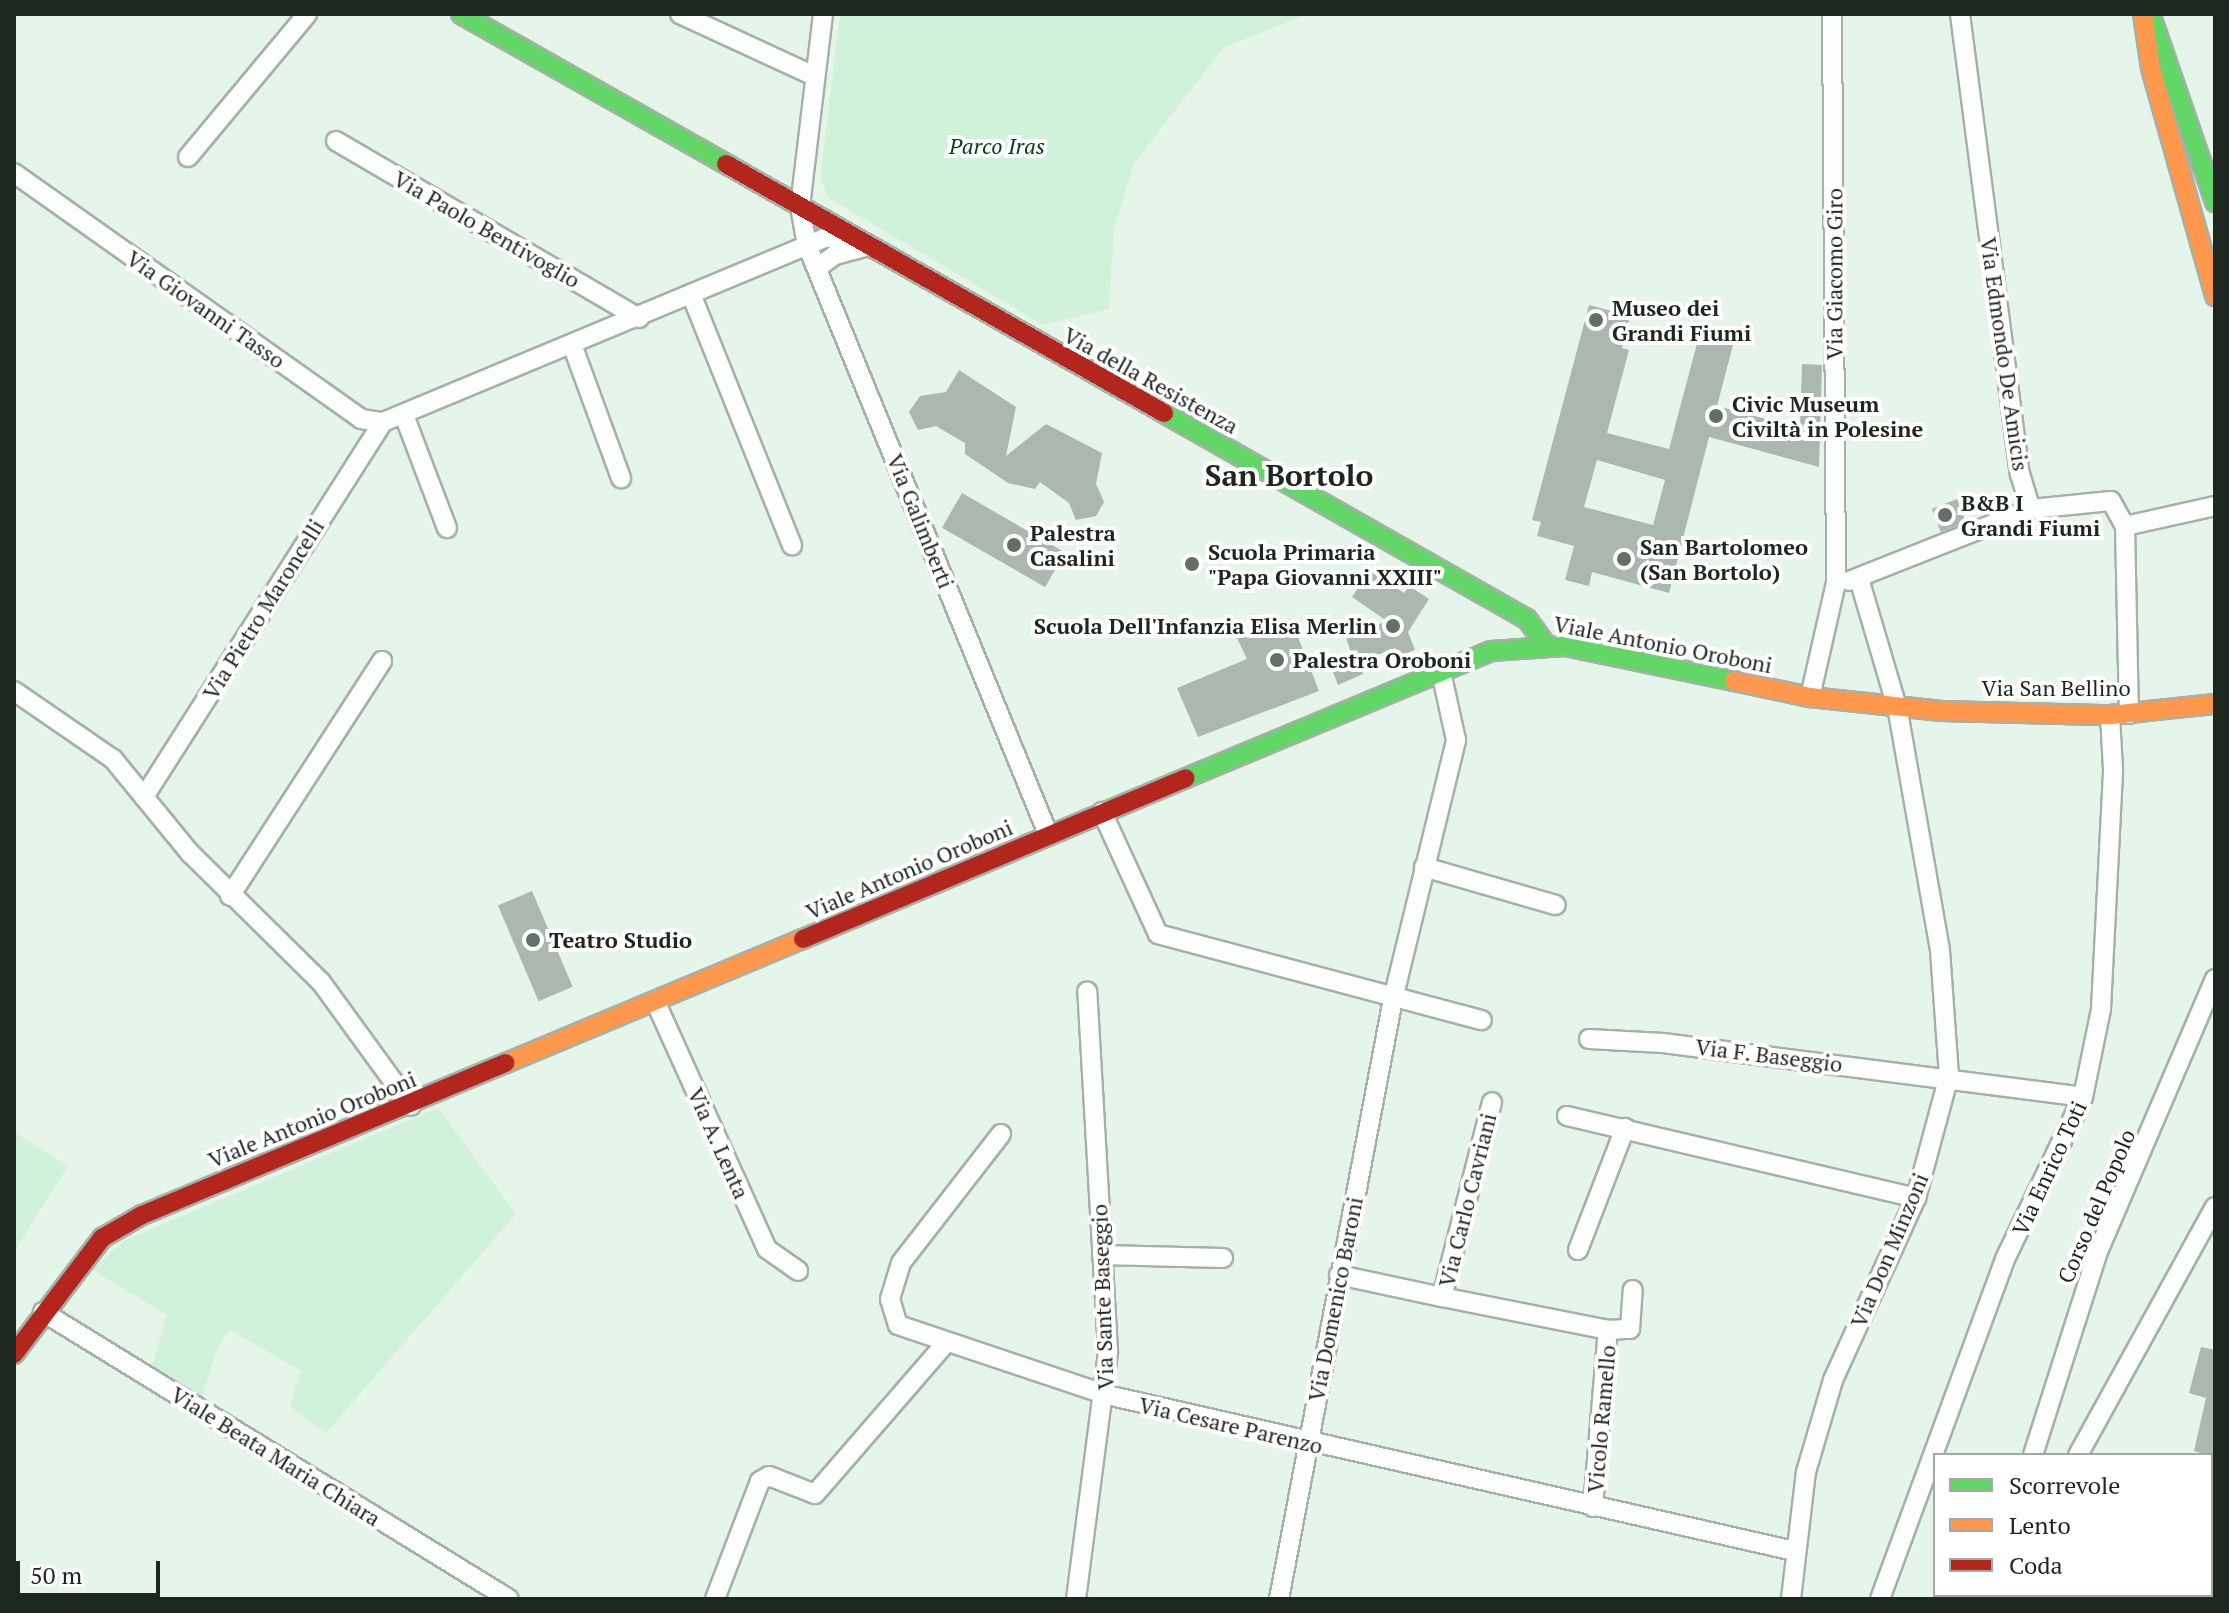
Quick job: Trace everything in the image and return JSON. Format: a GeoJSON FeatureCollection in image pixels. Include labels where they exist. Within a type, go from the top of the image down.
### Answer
{"type":"FeatureCollection","features":[{"type":"Feature","properties":{"kind":"street"},"geometry":{"type":"LineString","coordinates":[[188,157],[307,14]]}},
{"type":"Feature","properties":{"kind":"street","name":"Via della Resistenza"},"geometry":{"type":"LineString","coordinates":[[461,14],[800,206],[856,242],[1527,619],[1546,645]]}},
{"type":"Feature","properties":{"kind":"street"},"geometry":{"type":"LineString","coordinates":[[680,14],[814,76]]}},
{"type":"Feature","properties":{"kind":"street","name":"Via Galimberti"},"geometry":{"type":"LineString","coordinates":[[823,14],[800,206],[807,245],[1048,834]]}},
{"type":"Feature","properties":{"kind":"street","name":"Via Giacomo Giro"},"geometry":{"type":"LineString","coordinates":[[1810,697],[1836,583],[1832,14]]}},
{"type":"Feature","properties":{"kind":"street","name":"Via Edmondo De Amicis"},"geometry":{"type":"LineString","coordinates":[[1960,14],[2020,474],[2031,509]]}},
{"type":"Feature","properties":{"kind":"street"},"geometry":{"type":"LineString","coordinates":[[2143,14],[2179,179],[2215,296]]}},
{"type":"Feature","properties":{"kind":"street"},"geometry":{"type":"LineString","coordinates":[[2151,14],[2211,173],[2215,202]]}},
{"type":"Feature","properties":{"kind":"street","name":"Via Paolo Bentivoglio"},"geometry":{"type":"LineString","coordinates":[[336,141],[639,318]]}},
{"type":"Feature","properties":{"kind":"street","name":"Via Giovanni Tasso"},"geometry":{"type":"LineString","coordinates":[[14,173],[361,419],[383,422]]}},
{"type":"Feature","properties":{"kind":"street"},"geometry":{"type":"LineString","coordinates":[[2179,179],[2211,173]]}},
{"type":"Feature","properties":{"kind":"street"},"geometry":{"type":"LineString","coordinates":[[383,422],[573,347],[807,245],[856,242]]}},
{"type":"Feature","properties":{"kind":"street"},"geometry":{"type":"LineString","coordinates":[[817,268],[856,242]]}},
{"type":"Feature","properties":{"kind":"street"},"geometry":{"type":"LineString","coordinates":[[691,294],[792,545]]}},
{"type":"Feature","properties":{"kind":"street"},"geometry":{"type":"LineString","coordinates":[[573,347],[621,478]]}},
{"type":"Feature","properties":{"kind":"street"},"geometry":{"type":"LineString","coordinates":[[404,415],[447,528]]}},
{"type":"Feature","properties":{"kind":"street","name":"Via Pietro Maroncelli"},"geometry":{"type":"LineString","coordinates":[[144,797],[383,422]]}},
{"type":"Feature","properties":{"kind":"street"},"geometry":{"type":"LineString","coordinates":[[1836,583],[1859,579],[1906,563],[2031,509],[2111,501],[2125,526],[2215,506]]}},
{"type":"Feature","properties":{"kind":"street","name":"Via Enrico Toti"},"geometry":{"type":"LineString","coordinates":[[1934,1453],[2006,1257],[2083,1097],[2101,1009],[2113,769],[2119,715],[2125,526]]}},
{"type":"Feature","properties":{"kind":"street"},"geometry":{"type":"LineString","coordinates":[[1859,579],[1897,707]]}},
{"type":"Feature","properties":{"kind":"street","name":"Viale Antonio Oroboni"},"geometry":{"type":"LineString","coordinates":[[14,1354],[75,1268],[120,1227],[656,1003],[1048,834],[1491,651],[1546,645],[1810,697],[1897,707]]}},
{"type":"Feature","properties":{"kind":"street"},"geometry":{"type":"LineString","coordinates":[[230,896],[382,661]]}},
{"type":"Feature","properties":{"kind":"street","name":"Via Domenico Baroni"},"geometry":{"type":"LineString","coordinates":[[1279,1599],[1393,999],[1456,740],[1441,672]]}},
{"type":"Feature","properties":{"kind":"street"},"geometry":{"type":"LineString","coordinates":[[14,691],[113,759],[230,896],[321,982],[411,1106]]}},
{"type":"Feature","properties":{"kind":"street","name":"Via San Bellino"},"geometry":{"type":"LineString","coordinates":[[1897,707],[2119,715],[2215,704]]}},
{"type":"Feature","properties":{"kind":"street","name":"Via Don Minzoni"},"geometry":{"type":"LineString","coordinates":[[1791,1599],[1794,1551],[1806,1472],[1833,1380],[1916,1198],[1949,1076],[1940,950],[1897,707]]}},
{"type":"Feature","properties":{"kind":"street"},"geometry":{"type":"LineString","coordinates":[[1102,812],[1158,934],[1393,999],[1482,1020]]}},
{"type":"Feature","properties":{"kind":"street"},"geometry":{"type":"LineString","coordinates":[[1424,867],[1556,905]]}},
{"type":"Feature","properties":{"kind":"street","name":"Corso del Popolo"},"geometry":{"type":"LineString","coordinates":[[2034,1453],[2097,1254],[2214,986]]}},
{"type":"Feature","properties":{"kind":"street","name":"Via Sante Baseggio"},"geometry":{"type":"LineString","coordinates":[[1076,1599],[1107,1395],[1087,992]]}},
{"type":"Feature","properties":{"kind":"street","name":"Via A. Lenta"},"geometry":{"type":"LineString","coordinates":[[656,1003],[767,1249],[798,1271]]}},
{"type":"Feature","properties":{"kind":"street","name":"Via F. Baseggio"},"geometry":{"type":"LineString","coordinates":[[1589,1039],[1949,1076],[2083,1097]]}},
{"type":"Feature","properties":{"kind":"street","name":"Via Carlo Cavriani"},"geometry":{"type":"LineString","coordinates":[[1442,1297],[1492,1102]]}},
{"type":"Feature","properties":{"kind":"street"},"geometry":{"type":"LineString","coordinates":[[1567,1116],[1916,1198]]}},
{"type":"Feature","properties":{"kind":"street"},"geometry":{"type":"LineString","coordinates":[[1578,1250],[1625,1128]]}},
{"type":"Feature","properties":{"kind":"street","name":"Via Cesare Parenzo"},"geometry":{"type":"LineString","coordinates":[[1001,1134],[901,1263],[890,1299],[898,1325],[945,1344],[1107,1395],[1307,1444],[1794,1551]]}},
{"type":"Feature","properties":{"kind":"street"},"geometry":{"type":"LineString","coordinates":[[2079,1453],[2215,1207]]}},
{"type":"Feature","properties":{"kind":"street"},"geometry":{"type":"LineString","coordinates":[[1102,1255],[1223,1258]]}},
{"type":"Feature","properties":{"kind":"street","name":"Via Carlo Cavriani"},"geometry":{"type":"LineString","coordinates":[[1339,1275],[1608,1330]]}},
{"type":"Feature","properties":{"kind":"street"},"geometry":{"type":"LineString","coordinates":[[1608,1330],[1630,1329],[1633,1290]]}},
{"type":"Feature","properties":{"kind":"street","name":"Viale Beata Maria Chiara"},"geometry":{"type":"LineString","coordinates":[[43,1312],[509,1599]]}},
{"type":"Feature","properties":{"kind":"street","name":"Vicolo Ramello"},"geometry":{"type":"LineString","coordinates":[[1593,1507],[1608,1330]]}},
{"type":"Feature","properties":{"kind":"street"},"geometry":{"type":"LineString","coordinates":[[715,1599],[760,1481],[769,1476],[815,1494],[945,1344]]}},
{"type":"Feature","properties":{"kind":"street","name":"Via Enrico Toti"},"geometry":{"type":"LineString","coordinates":[[1880,1599],[1933,1455]]}},
{"type":"Feature","properties":{"kind":"green space","name":"Parco Iras"},"geometry":{"type":"Polygon","coordinates":[[[840,14],[1307,14],[1223,48],[1134,164],[1114,228],[1109,309],[1043,325],[829,198],[820,179],[840,14]]]}},
{"type":"Feature","properties":{"kind":"green space"},"geometry":{"type":"Polygon","coordinates":[[[438,1108],[516,1214],[326,1433],[290,1406],[301,1371],[230,1330],[217,1349],[202,1396],[152,1366],[167,1315],[92,1270],[125,1240],[438,1108]]]}},
{"type":"Feature","properties":{"kind":"green space"},"geometry":{"type":"Polygon","coordinates":[[[14,1132],[68,1166],[14,1252],[14,1132]]]}},
{"type":"Feature","properties":{"kind":"building","name":"Civic Museum Civiltà in Polesine"},"geometry":{"type":"Polygon","coordinates":[[[1589,305],[1630,316],[1622,348],[1629,350],[1607,433],[1669,449],[1699,336],[1733,345],[1717,406],[1800,428],[1802,364],[1822,365],[1819,467],[1709,437],[1669,593],[1592,572],[1589,586],[1565,580],[1574,546],[1537,536],[1541,522],[1532,520],[1589,305]],[[1597,460],[1584,507],[1653,525],[1665,480],[1597,460]]]}},
{"type":"Feature","properties":{"kind":"building"},"geometry":{"type":"Polygon","coordinates":[[[959,370],[1016,407],[1006,456],[1046,424],[1102,453],[1096,484],[1104,502],[1096,516],[1076,520],[1069,503],[1040,482],[1035,489],[1008,483],[965,454],[965,443],[936,426],[918,430],[909,412],[920,396],[946,392],[959,370]]]}},
{"type":"Feature","properties":{"kind":"building","name":"Palestra Casalini"},"geometry":{"type":"Polygon","coordinates":[[[962,493],[1065,552],[1045,587],[942,528],[962,493]]]}},
{"type":"Feature","properties":{"kind":"building","name":"B&B I Grandi Fiumi"},"geometry":{"type":"Polygon","coordinates":[[[1957,499],[1966,522],[1941,532],[1932,509],[1957,499]]]}},
{"type":"Feature","properties":{"kind":"building","name":"Scuola Dell'Infanzia Elisa Merlin"},"geometry":{"type":"Polygon","coordinates":[[[1370,570],[1404,593],[1409,586],[1429,599],[1408,632],[1415,650],[1400,656],[1395,648],[1359,662],[1363,674],[1338,685],[1333,672],[1352,655],[1346,638],[1387,621],[1352,597],[1370,570]]]}},
{"type":"Feature","properties":{"kind":"building"},"geometry":{"type":"Polygon","coordinates":[[[1274,614],[1278,624],[1291,619],[1319,691],[1198,737],[1177,688],[1247,659],[1236,636],[1274,614]]]}},
{"type":"Feature","properties":{"kind":"building","name":"Teatro Studio"},"geometry":{"type":"Polygon","coordinates":[[[532,891],[573,987],[539,1001],[498,905],[532,891]]]}},
{"type":"Feature","properties":{"kind":"building"},"geometry":{"type":"Polygon","coordinates":[[[2201,1347],[2215,1350],[2215,1457],[2213,1453],[2194,1451],[2206,1398],[2189,1393],[2201,1347]]]}},
{"type":"Feature","properties":{"kind":"traffic: fast"},"geometry":{"type":"LineString","coordinates":[[461,14],[726,164]]}},
{"type":"Feature","properties":{"kind":"traffic: fast"},"geometry":{"type":"LineString","coordinates":[[2152,19],[2215,202]]}},
{"type":"Feature","properties":{"kind":"traffic: fast"},"geometry":{"type":"LineString","coordinates":[[1164,413],[1527,619],[1546,645]]}},
{"type":"Feature","properties":{"kind":"traffic: fast"},"geometry":{"type":"LineString","coordinates":[[1186,778],[1491,651],[1565,646],[1734,681]]}},
{"type":"Feature","properties":{"kind":"traffic: slow"},"geometry":{"type":"LineString","coordinates":[[2143,14],[2151,68],[2215,296]]}},
{"type":"Feature","properties":{"kind":"traffic: slow"},"geometry":{"type":"LineString","coordinates":[[1734,681],[1810,697],[1941,711],[2110,715],[2215,704]]}},
{"type":"Feature","properties":{"kind":"traffic: slow"},"geometry":{"type":"LineString","coordinates":[[506,1063],[803,939]]}},
{"type":"Feature","properties":{"kind":"traffic: jam"},"geometry":{"type":"LineString","coordinates":[[726,164],[1164,413]]}},
{"type":"Feature","properties":{"kind":"traffic: jam"},"geometry":{"type":"LineString","coordinates":[[803,939],[1186,778]]}},
{"type":"Feature","properties":{"kind":"traffic: jam"},"geometry":{"type":"LineString","coordinates":[[14,1354],[102,1238],[142,1215],[506,1063]]}},
{"type":"Feature","properties":{"kind":"place","name":"Museo dei Grandi Fiumi"},"geometry":{"type":"Point","coordinates":[1596,320]}},
{"type":"Feature","properties":{"kind":"place","name":"Civic Museum Civiltà in Polesine"},"geometry":{"type":"Point","coordinates":[1716,416]}},
{"type":"Feature","properties":{"kind":"place","name":"B&B I Grandi Fiumi"},"geometry":{"type":"Point","coordinates":[1945,515]}},
{"type":"Feature","properties":{"kind":"place","name":"Palestra Casalini"},"geometry":{"type":"Point","coordinates":[1014,545]}},
{"type":"Feature","properties":{"kind":"place","name":"San Bartolomeo (San Bortolo)"},"geometry":{"type":"Point","coordinates":[1624,559]}},
{"type":"Feature","properties":{"kind":"place","name":"Scuola Primaria \"Papa Giovanni XXIII\""},"geometry":{"type":"Point","coordinates":[1192,564]}},
{"type":"Feature","properties":{"kind":"place","name":"Scuola Dell'Infanzia Elisa Merlin"},"geometry":{"type":"Point","coordinates":[1393,626]}},
{"type":"Feature","properties":{"kind":"place","name":"Palestra Oroboni"},"geometry":{"type":"Point","coordinates":[1277,660]}},
{"type":"Feature","properties":{"kind":"place","name":"Teatro Studio"},"geometry":{"type":"Point","coordinates":[533,940]}},
{"type":"Feature","properties":{"kind":"district","name":"San Bortolo"},"geometry":{"type":"Point","coordinates":[1289,475]}}]}
